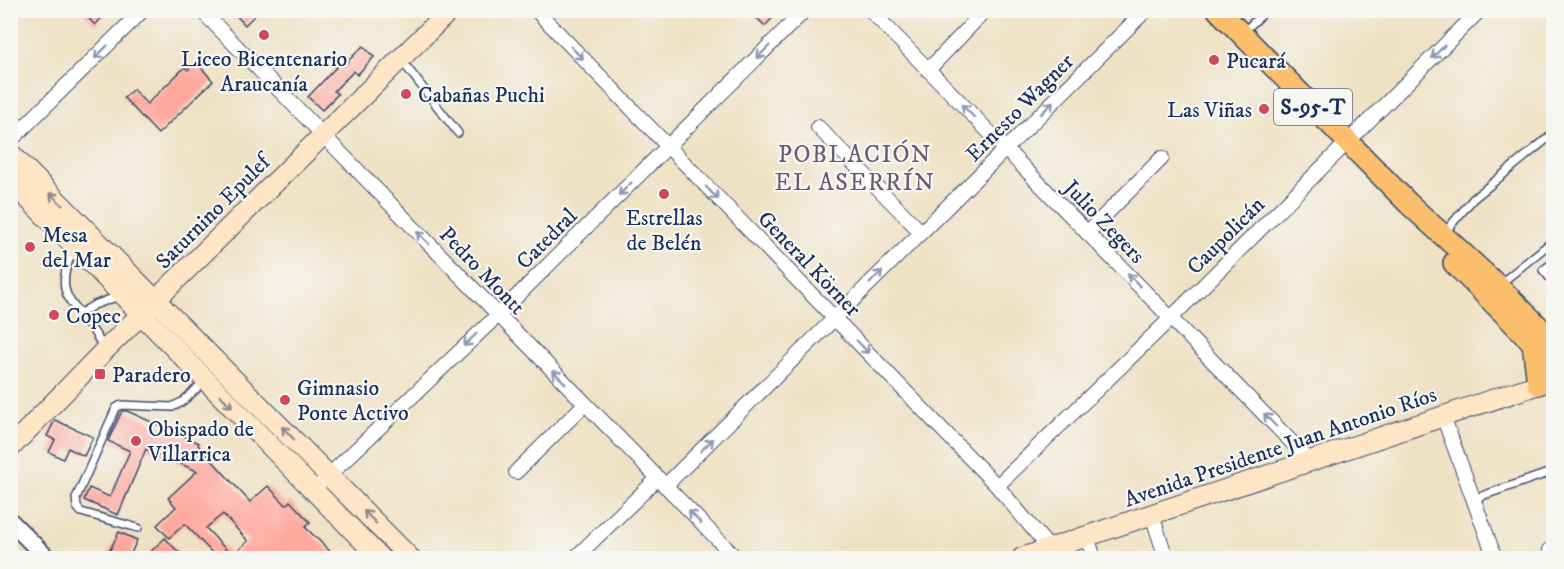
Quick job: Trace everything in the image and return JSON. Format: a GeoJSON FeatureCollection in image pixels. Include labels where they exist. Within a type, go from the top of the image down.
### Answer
{"type":"FeatureCollection","features":[{"type":"Feature","properties":{"kind":"main road","name":"Saturnino Epulef"},"geometry":{"type":"LineString","coordinates":[[10,448],[141,314],[450,10]]}},
{"type":"Feature","properties":{"kind":"main road","name":"S-95-T"},"geometry":{"type":"LineString","coordinates":[[1218,10],[1408,203],[1498,286],[1543,343],[1554,364]]}},
{"type":"Feature","properties":{"kind":"main road"},"geometry":{"type":"LineString","coordinates":[[10,153],[157,299],[410,558]]}},
{"type":"Feature","properties":{"kind":"main road"},"geometry":{"type":"LineString","coordinates":[[10,180],[380,558]]}},
{"type":"Feature","properties":{"kind":"main road","name":"S-95-T"},"geometry":{"type":"LineString","coordinates":[[1408,203],[1435,244],[1498,308],[1543,343]]}},
{"type":"Feature","properties":{"kind":"main road"},"geometry":{"type":"LineString","coordinates":[[1475,285],[1498,286],[1498,308]]}},
{"type":"Feature","properties":{"kind":"main road"},"geometry":{"type":"LineString","coordinates":[[1543,343],[1546,381]]}},
{"type":"Feature","properties":{"kind":"main road","name":"Avenida Presidente Juan Antonio Ríos"},"geometry":{"type":"LineString","coordinates":[[1022,558],[1546,381]]}},
{"type":"Feature","properties":{"kind":"street"},"geometry":{"type":"LineString","coordinates":[[10,141],[143,10]]}},
{"type":"Feature","properties":{"kind":"street","name":"Pedro Montt"},"geometry":{"type":"LineString","coordinates":[[201,10],[736,558]]}},
{"type":"Feature","properties":{"kind":"street","name":"General Körner"},"geometry":{"type":"LineString","coordinates":[[536,10],[997,486],[1050,549]]}},
{"type":"Feature","properties":{"kind":"street","name":"Catedral"},"geometry":{"type":"LineString","coordinates":[[313,491],[498,315],[805,10]]}},
{"type":"Feature","properties":{"kind":"street","name":"Julio Zegers"},"geometry":{"type":"LineString","coordinates":[[870,10],[1311,462]]}},
{"type":"Feature","properties":{"kind":"street","name":"Ernesto Wagner"},"geometry":{"type":"LineString","coordinates":[[575,558],[661,482],[835,318],[1146,10]]}},
{"type":"Feature","properties":{"kind":"street","name":"Caupolicán"},"geometry":{"type":"LineString","coordinates":[[997,486],[1171,319],[1480,10]]}},
{"type":"Feature","properties":{"kind":"street"},"geometry":{"type":"LineString","coordinates":[[928,70],[979,17]]}},
{"type":"Feature","properties":{"kind":"street"},"geometry":{"type":"LineString","coordinates":[[818,127],[921,232]]}},
{"type":"Feature","properties":{"kind":"street"},"geometry":{"type":"LineString","coordinates":[[1087,233],[1162,158]]}},
{"type":"Feature","properties":{"kind":"street"},"geometry":{"type":"LineString","coordinates":[[516,472],[585,404]]}},
{"type":"Feature","properties":{"kind":"street"},"geometry":{"type":"LineString","coordinates":[[1443,416],[1495,558]]}},
{"type":"Feature","properties":{"kind":"street"},"geometry":{"type":"LineString","coordinates":[[1152,514],[1166,558]]}},
{"type":"Feature","properties":{"kind":"street"},"geometry":{"type":"LineString","coordinates":[[10,521],[47,558]]}},
{"type":"Feature","properties":{"kind":"street"},"geometry":{"type":"LineString","coordinates":[[1087,536],[1094,558]]}},
{"type":"Feature","properties":{"kind":"lane"},"geometry":{"type":"LineString","coordinates":[[1241,33],[1267,10]]}},
{"type":"Feature","properties":{"kind":"lane"},"geometry":{"type":"LineString","coordinates":[[401,59],[458,133]]}},
{"type":"Feature","properties":{"kind":"lane"},"geometry":{"type":"LineString","coordinates":[[1443,235],[1473,199],[1554,133]]}},
{"type":"Feature","properties":{"kind":"lane"},"geometry":{"type":"LineString","coordinates":[[1498,286],[1554,240]]}},
{"type":"Feature","properties":{"kind":"lane"},"geometry":{"type":"LineString","coordinates":[[75,246],[65,267],[63,286],[66,297],[81,313],[104,351]]}},
{"type":"Feature","properties":{"kind":"lane"},"geometry":{"type":"LineString","coordinates":[[1554,262],[1543,270],[1554,283]]}},
{"type":"Feature","properties":{"kind":"lane"},"geometry":{"type":"LineString","coordinates":[[81,313],[94,305],[123,295]]}},
{"type":"Feature","properties":{"kind":"lane"},"geometry":{"type":"LineString","coordinates":[[138,528],[81,512],[77,507],[76,498],[116,408],[121,405],[172,407],[182,402],[206,380]]}},
{"type":"Feature","properties":{"kind":"lane"},"geometry":{"type":"LineString","coordinates":[[1473,499],[1554,471]]}},
{"type":"Feature","properties":{"kind":"building"},"geometry":{"type":"Polygon","coordinates":[[[81,10],[109,10],[95,25],[81,10]]]}},
{"type":"Feature","properties":{"kind":"building"},"geometry":{"type":"Polygon","coordinates":[[[231,10],[260,10],[245,25],[231,10]]]}},
{"type":"Feature","properties":{"kind":"building"},"geometry":{"type":"Polygon","coordinates":[[[749,10],[780,10],[765,26],[749,10]]]}},
{"type":"Feature","properties":{"kind":"building"},"geometry":{"type":"Polygon","coordinates":[[[363,46],[374,57],[357,75],[354,71],[334,91],[338,94],[322,110],[308,97],[340,63],[343,66],[363,46]]]}},
{"type":"Feature","properties":{"kind":"building"},"geometry":{"type":"Polygon","coordinates":[[[196,62],[213,81],[158,134],[124,98],[133,89],[147,104],[185,67],[188,70],[196,62]]]}},
{"type":"Feature","properties":{"kind":"building"},"geometry":{"type":"Polygon","coordinates":[[[122,411],[127,411],[199,443],[198,445],[250,502],[268,486],[286,505],[290,501],[310,522],[305,527],[337,558],[217,558],[185,524],[169,538],[157,525],[176,507],[168,498],[197,471],[146,449],[118,515],[84,500],[89,488],[110,497],[130,451],[108,441],[122,411]],[[223,514],[206,528],[232,556],[248,541],[223,514]]]}},
{"type":"Feature","properties":{"kind":"building"},"geometry":{"type":"Polygon","coordinates":[[[55,420],[93,437],[84,456],[68,448],[63,459],[49,452],[55,440],[47,436],[55,420]]]}},
{"type":"Feature","properties":{"kind":"building"},"geometry":{"type":"Polygon","coordinates":[[[119,532],[137,540],[129,558],[106,558],[119,532]]]}},
{"type":"Feature","properties":{"kind":"building"},"geometry":{"type":"Polygon","coordinates":[[[165,538],[184,558],[144,558],[165,538]]]}},
{"type":"Feature","properties":{"kind":"place","name":"Liceo Bicentenario Araucanía"},"geometry":{"type":"Point","coordinates":[264,35]}},
{"type":"Feature","properties":{"kind":"place","name":"Pucará"},"geometry":{"type":"Point","coordinates":[1214,60]}},
{"type":"Feature","properties":{"kind":"place","name":"Cabañas Puchi"},"geometry":{"type":"Point","coordinates":[406,94]}},
{"type":"Feature","properties":{"kind":"place","name":"Las Viñas"},"geometry":{"type":"Point","coordinates":[1264,109]}},
{"type":"Feature","properties":{"kind":"place","name":"Estrellas de Belén"},"geometry":{"type":"Point","coordinates":[664,194]}},
{"type":"Feature","properties":{"kind":"place","name":"Mesa del Mar"},"geometry":{"type":"Point","coordinates":[30,247]}},
{"type":"Feature","properties":{"kind":"place","name":"Copec"},"geometry":{"type":"Point","coordinates":[54,315]}},
{"type":"Feature","properties":{"kind":"place","name":"Paradero"},"geometry":{"type":"Point","coordinates":[100,374]}},
{"type":"Feature","properties":{"kind":"place","name":"Gimnasio Ponte Activo"},"geometry":{"type":"Point","coordinates":[285,400]}},
{"type":"Feature","properties":{"kind":"place","name":"Obispado de Villarrica"},"geometry":{"type":"Point","coordinates":[136,441]}},
{"type":"Feature","properties":{"kind":"district","name":"POBLACIÓN EL ASERRÍN"},"geometry":{"type":"Point","coordinates":[855,168]}}]}
